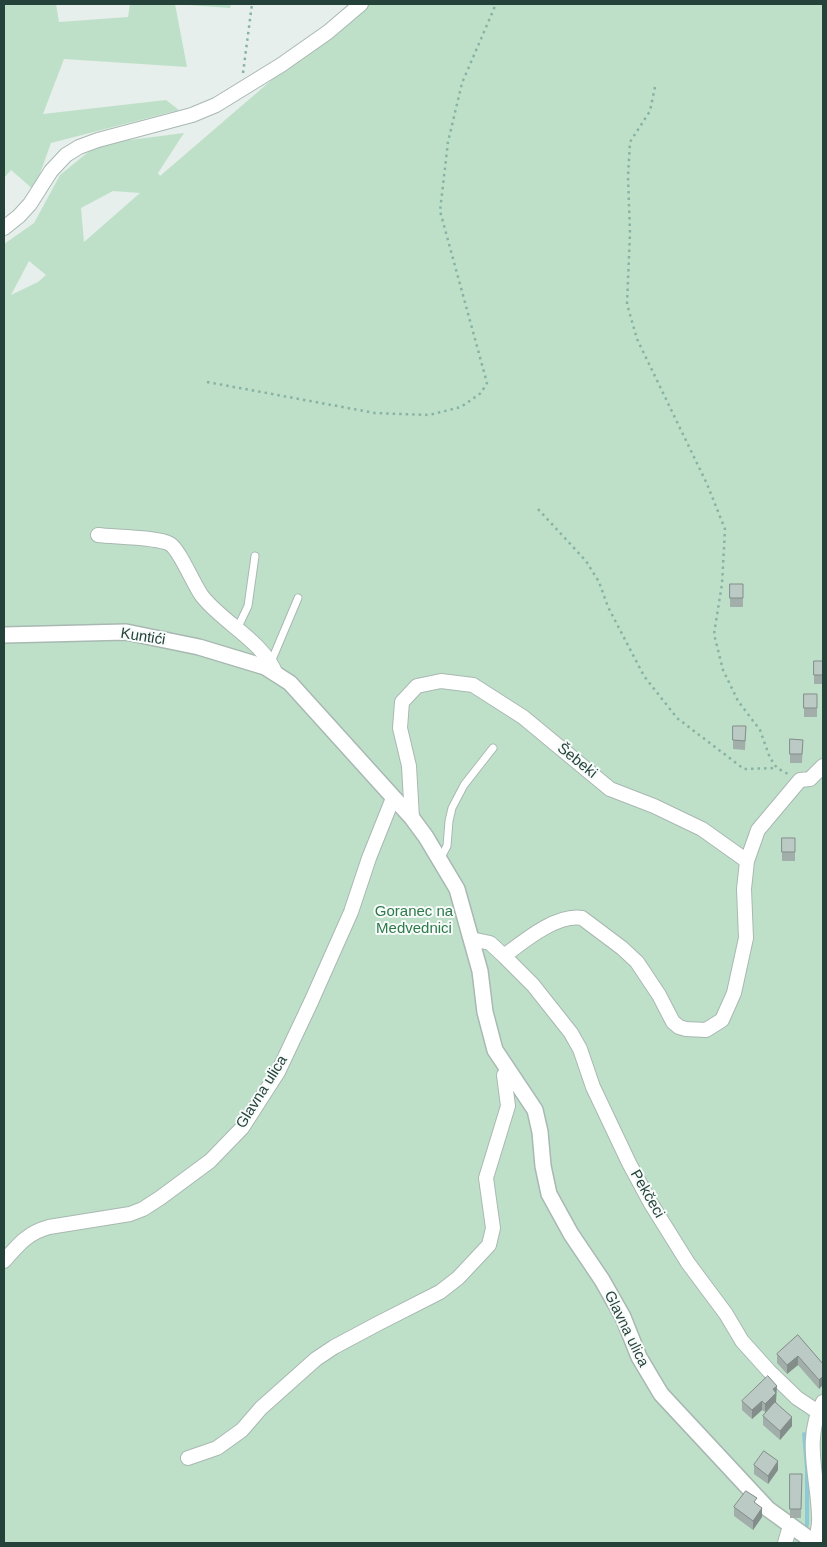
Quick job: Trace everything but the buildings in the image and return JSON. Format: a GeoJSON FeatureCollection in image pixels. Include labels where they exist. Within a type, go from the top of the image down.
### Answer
{"type":"FeatureCollection","features":[{"type":"Feature","properties":{"kind":"street"},"geometry":{"type":"LineString","coordinates":[[4,228],[30,204],[45,180],[66,155],[79,147],[98,140],[192,115],[216,105],[281,65],[328,32],[362,4]]}},
{"type":"Feature","properties":{"kind":"street","name":"Kuntići"},"geometry":{"type":"LineString","coordinates":[[98,535],[161,540],[175,547],[202,595],[216,612],[250,640],[273,668],[290,683],[412,818]]}},
{"type":"Feature","properties":{"kind":"street","name":"Kuntići"},"geometry":{"type":"LineString","coordinates":[[4,635],[126,632],[199,647],[273,668]]}},
{"type":"Feature","properties":{"kind":"street","name":"Šebeki"},"geometry":{"type":"LineString","coordinates":[[412,818],[409,766],[400,728],[402,702],[417,686],[441,681],[473,685],[523,717],[610,788],[702,829],[747,860]]}},
{"type":"Feature","properties":{"kind":"street"},"geometry":{"type":"LineString","coordinates":[[504,956],[537,932],[564,919],[582,918],[638,962],[659,995],[673,1022],[686,1030],[706,1030],[722,1020],[734,993],[746,938],[744,889],[747,860],[758,830],[800,780],[810,779],[823,766]]}},
{"type":"Feature","properties":{"kind":"street","name":"Glavna ulica"},"geometry":{"type":"LineString","coordinates":[[4,1262],[27,1236],[38,1230],[130,1214],[143,1209],[210,1161],[242,1128],[278,1072],[351,912],[369,858],[393,798]]}},
{"type":"Feature","properties":{"kind":"street","name":"Glavna ulica"},"geometry":{"type":"LineString","coordinates":[[412,818],[426,837],[457,889],[480,971],[484,1012],[495,1050],[535,1110],[549,1194],[571,1234],[602,1280],[623,1317],[638,1356],[661,1394],[768,1509],[806,1537]]}},
{"type":"Feature","properties":{"kind":"street","name":"Pekčeci"},"geometry":{"type":"LineString","coordinates":[[471,939],[490,943],[504,956],[571,1032],[580,1049],[593,1087],[629,1163],[650,1202],[688,1262],[726,1314],[742,1341],[776,1378],[798,1398],[821,1407]]}},
{"type":"Feature","properties":{"kind":"street"},"geometry":{"type":"LineString","coordinates":[[188,1458],[217,1448],[242,1430],[261,1408],[316,1359],[349,1339],[440,1292],[458,1278],[490,1245],[493,1228],[486,1178],[508,1106],[504,1075],[508,1070]]}},
{"type":"Feature","properties":{"kind":"street"},"geometry":{"type":"LineString","coordinates":[[785,1543],[806,1537],[820,1518],[812,1453],[814,1424],[821,1407]]}},
{"type":"Feature","properties":{"kind":"lane"},"geometry":{"type":"LineString","coordinates":[[237,629],[248,606],[256,556]]}},
{"type":"Feature","properties":{"kind":"lane"},"geometry":{"type":"LineString","coordinates":[[273,668],[298,598]]}},
{"type":"Feature","properties":{"kind":"lane"},"geometry":{"type":"LineString","coordinates":[[439,859],[447,846],[452,808],[464,785],[493,748]]}},
{"type":"Feature","properties":{"kind":"path"},"geometry":{"type":"LineString","coordinates":[[241,90],[252,4]]}},
{"type":"Feature","properties":{"kind":"path"},"geometry":{"type":"LineString","coordinates":[[207,382],[376,413],[393,414],[429,415],[461,407],[481,393],[487,383],[440,211],[448,142],[462,83],[496,4]]}},
{"type":"Feature","properties":{"kind":"path"},"geometry":{"type":"LineString","coordinates":[[654,86],[650,111],[630,142],[628,177],[630,234],[627,304],[637,339],[707,484],[725,529],[722,584],[714,634],[723,670],[738,701],[760,730],[770,758],[777,768],[800,780]]}},
{"type":"Feature","properties":{"kind":"path"},"geometry":{"type":"LineString","coordinates":[[538,509],[586,560],[599,582],[608,607],[644,676],[677,718],[744,769],[777,768]]}},
{"type":"Feature","properties":{"kind":"green space"},"geometry":{"type":"Polygon","coordinates":[[[4,4],[56,4],[59,22],[128,17],[130,4],[175,4],[187,67],[64,59],[43,114],[166,100],[179,110],[51,143],[34,190],[11,170],[4,178],[4,4]]]}},
{"type":"Feature","properties":{"kind":"green space"},"geometry":{"type":"Polygon","coordinates":[[[175,4],[231,4],[230,8],[175,4]]]}},
{"type":"Feature","properties":{"kind":"green space","name":"Goranec na Medvednici"},"geometry":{"type":"Polygon","coordinates":[[[360,4],[823,4],[823,1543],[4,1543],[4,244],[34,223],[60,175],[98,144],[184,133],[158,173],[160,176],[360,4]],[[113,191],[81,208],[84,242],[140,193],[113,191]],[[29,261],[11,295],[38,282],[46,275],[29,261]]]}},
{"type":"Feature","properties":{"kind":"waterway"},"geometry":{"type":"LineString","coordinates":[[804,1434],[807,1469],[807,1524],[805,1531]]}}]}
